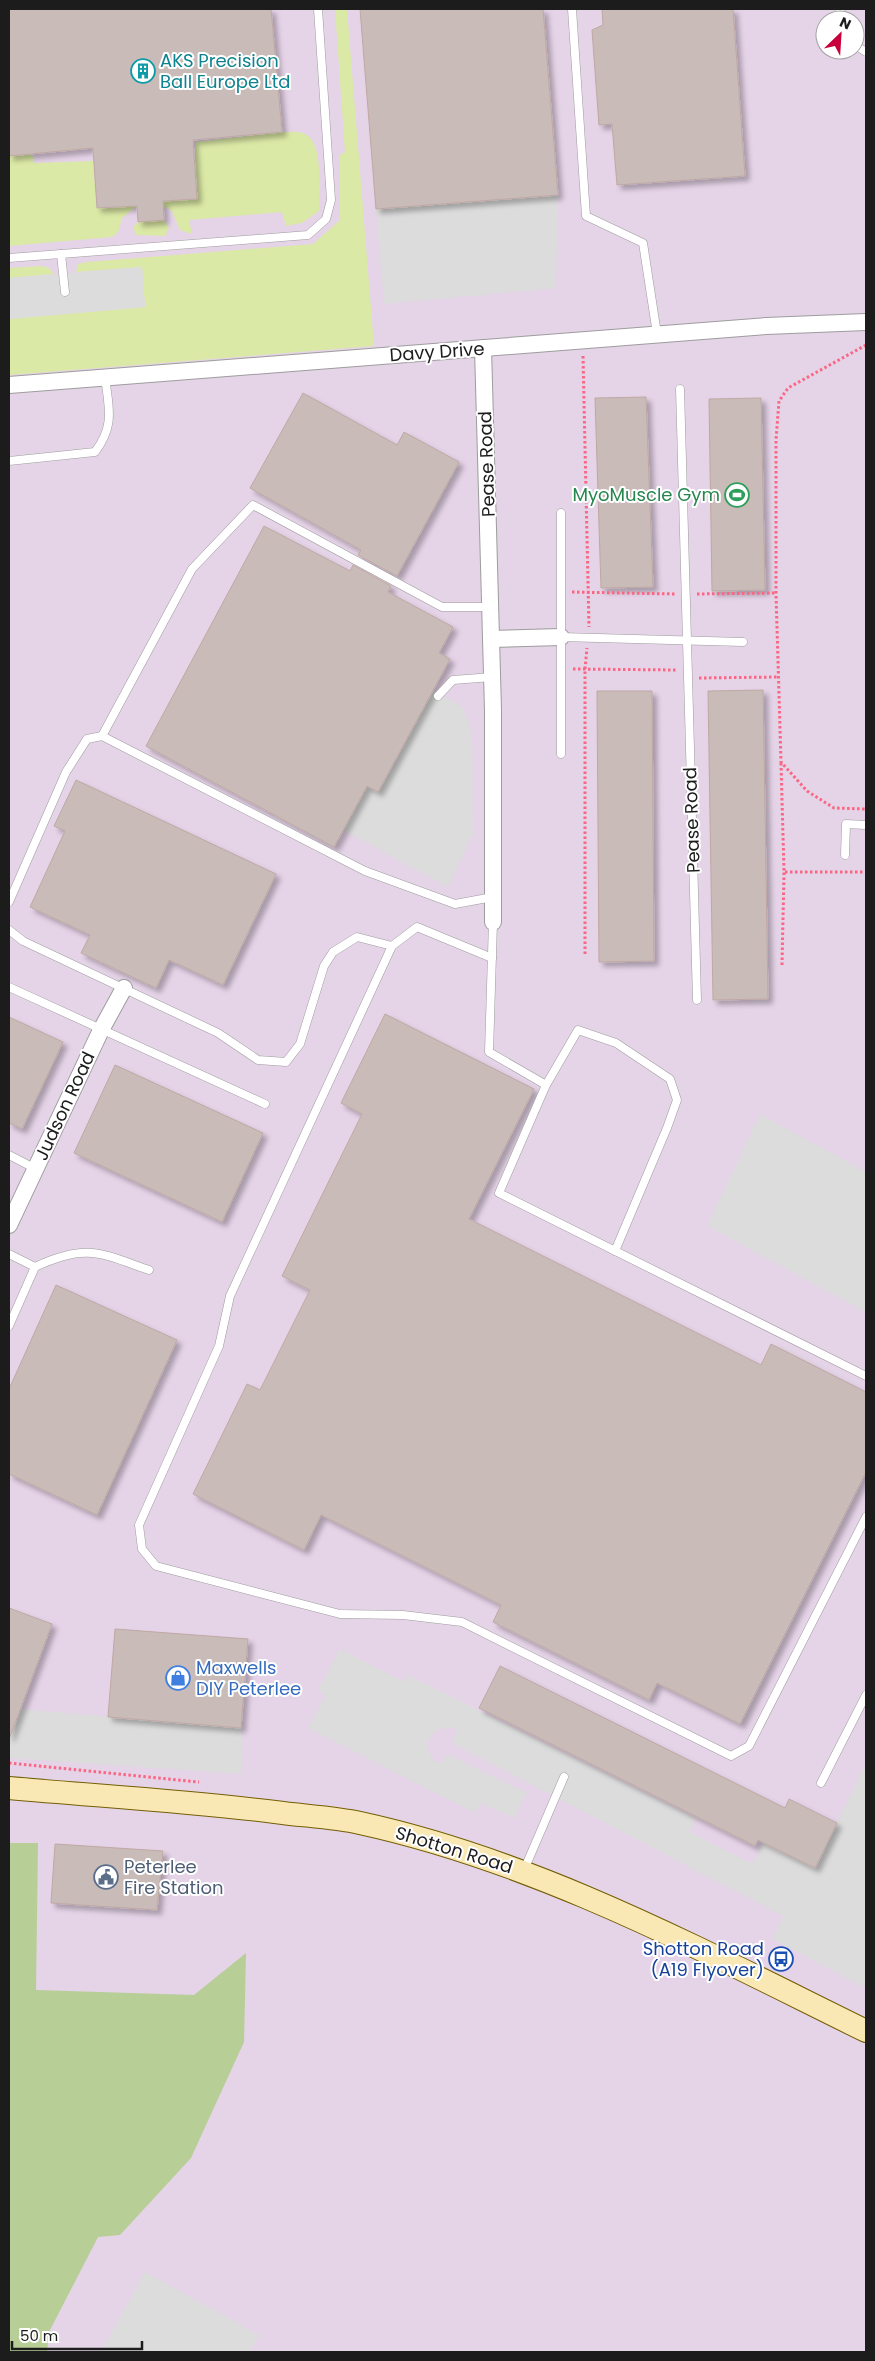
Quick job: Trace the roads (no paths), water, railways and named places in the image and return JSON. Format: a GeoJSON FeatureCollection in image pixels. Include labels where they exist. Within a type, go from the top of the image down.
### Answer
{"type":"FeatureCollection","features":[{"type":"Feature","properties":{"kind":"street","name":"Davy Drive"},"geometry":{"type":"LineString","coordinates":[[9,385],[657,334],[766,326],[866,322]]}},
{"type":"Feature","properties":{"kind":"street","name":"Pease Road"},"geometry":{"type":"LineString","coordinates":[[483,348],[492,677],[493,922]]}},
{"type":"Feature","properties":{"kind":"street"},"geometry":{"type":"LineString","coordinates":[[491,639],[561,637]]}},
{"type":"Feature","properties":{"kind":"street","name":"Judson Road"},"geometry":{"type":"LineString","coordinates":[[9,1225],[101,1030],[124,988]]}},
{"type":"Feature","properties":{"kind":"street","name":"Shotton Road"},"geometry":{"type":"LineString","coordinates":[[9,1788],[229,1807],[359,1823],[449,1847],[524,1872],[649,1926],[866,2030]]}},
{"type":"Feature","properties":{"kind":"lane"},"geometry":{"type":"LineString","coordinates":[[9,258],[308,235],[326,219],[331,200],[318,9]]}},
{"type":"Feature","properties":{"kind":"lane"},"geometry":{"type":"LineString","coordinates":[[572,9],[586,216],[643,243],[657,334]]}},
{"type":"Feature","properties":{"kind":"lane"},"geometry":{"type":"LineString","coordinates":[[61,254],[65,292]]}},
{"type":"Feature","properties":{"kind":"lane"},"geometry":{"type":"LineString","coordinates":[[9,461],[95,452],[106,437],[110,417],[105,377]]}},
{"type":"Feature","properties":{"kind":"lane","name":"Pease Road"},"geometry":{"type":"LineString","coordinates":[[680,389],[697,1000]]}},
{"type":"Feature","properties":{"kind":"lane"},"geometry":{"type":"LineString","coordinates":[[102,736],[192,569],[253,505],[442,607],[490,607]]}},
{"type":"Feature","properties":{"kind":"lane"},"geometry":{"type":"LineString","coordinates":[[561,512],[561,754]]}},
{"type":"Feature","properties":{"kind":"lane"},"geometry":{"type":"LineString","coordinates":[[561,637],[743,642]]}},
{"type":"Feature","properties":{"kind":"lane"},"geometry":{"type":"LineString","coordinates":[[438,696],[453,680],[492,677]]}},
{"type":"Feature","properties":{"kind":"lane"},"geometry":{"type":"LineString","coordinates":[[9,902],[66,772],[87,739],[102,736],[365,871],[455,904],[493,897]]}},
{"type":"Feature","properties":{"kind":"lane"},"geometry":{"type":"LineString","coordinates":[[845,855],[846,824],[866,825]]}},
{"type":"Feature","properties":{"kind":"lane"},"geometry":{"type":"LineString","coordinates":[[493,922],[489,1052],[546,1085]]}},
{"type":"Feature","properties":{"kind":"lane"},"geometry":{"type":"LineString","coordinates":[[492,958],[417,927],[392,946],[230,1296],[218,1346],[139,1525],[142,1549],[156,1566],[340,1614],[403,1615],[462,1622],[731,1756],[749,1746],[866,1518]]}},
{"type":"Feature","properties":{"kind":"lane"},"geometry":{"type":"LineString","coordinates":[[9,930],[22,941],[218,1033],[258,1060],[286,1062],[300,1044],[324,966],[334,952],[356,938],[392,946]]}},
{"type":"Feature","properties":{"kind":"lane"},"geometry":{"type":"LineString","coordinates":[[9,986],[265,1104]]}},
{"type":"Feature","properties":{"kind":"lane"},"geometry":{"type":"LineString","coordinates":[[615,1251],[667,1128],[676,1100],[670,1079],[616,1043],[578,1030],[546,1085],[498,1194],[866,1376]]}},
{"type":"Feature","properties":{"kind":"lane"},"geometry":{"type":"LineString","coordinates":[[9,1155],[36,1169]]}},
{"type":"Feature","properties":{"kind":"lane"},"geometry":{"type":"LineString","coordinates":[[9,1326],[35,1267],[68,1253],[85,1251],[104,1254],[149,1270]]}},
{"type":"Feature","properties":{"kind":"lane"},"geometry":{"type":"LineString","coordinates":[[9,1254],[35,1267]]}},
{"type":"Feature","properties":{"kind":"lane"},"geometry":{"type":"LineString","coordinates":[[821,1783],[866,1695]]}},
{"type":"Feature","properties":{"kind":"lane"},"geometry":{"type":"LineString","coordinates":[[524,1872],[564,1777]]}},
{"type":"Feature","properties":{"kind":"place","name":"AKS Precision Ball Europe Ltd"},"geometry":{"type":"Point","coordinates":[143,71]}},
{"type":"Feature","properties":{"kind":"place","name":"MyoMuscle Gym"},"geometry":{"type":"Point","coordinates":[737,495]}},
{"type":"Feature","properties":{"kind":"place","name":"Maxwells DIY Peterlee"},"geometry":{"type":"Point","coordinates":[178,1678]}},
{"type":"Feature","properties":{"kind":"place","name":"Peterlee Fire Station"},"geometry":{"type":"Point","coordinates":[106,1877]}},
{"type":"Feature","properties":{"kind":"place","name":"Shotton Road (A19 Flyover)"},"geometry":{"type":"Point","coordinates":[781,1959]}}]}
